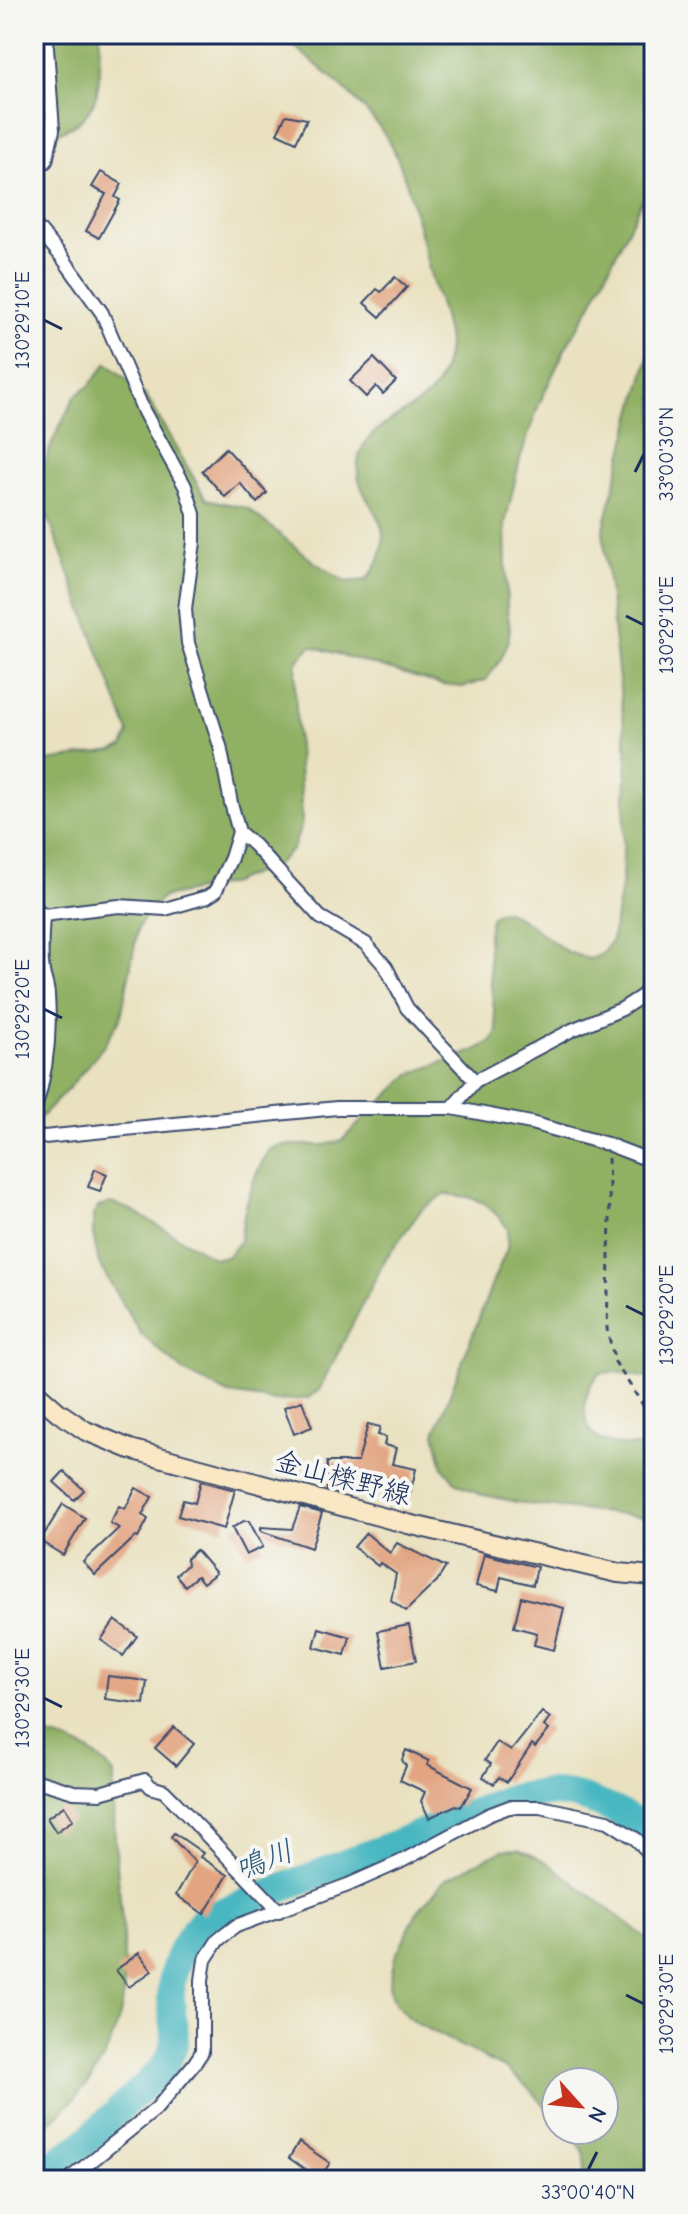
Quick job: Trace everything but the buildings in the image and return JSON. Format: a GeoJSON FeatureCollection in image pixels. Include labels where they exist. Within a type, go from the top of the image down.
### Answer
{"type":"FeatureCollection","features":[{"type":"Feature","properties":{"kind":"main road","name":"金山檪野線"},"geometry":{"type":"LineString","coordinates":[[34,1391],[86,1431],[130,1449],[408,1524],[573,1564],[654,1576]]}},
{"type":"Feature","properties":{"kind":"street"},"geometry":{"type":"LineString","coordinates":[[34,172],[46,161],[53,130],[46,34]]}},
{"type":"Feature","properties":{"kind":"street"},"geometry":{"type":"LineString","coordinates":[[34,224],[102,313],[144,412],[185,486],[194,514],[194,542],[185,609],[188,643],[220,746],[239,832],[215,892],[207,897],[165,909],[119,906],[38,910],[43,973],[48,992],[49,1036],[43,1084],[34,1113]]}},
{"type":"Feature","properties":{"kind":"street"},"geometry":{"type":"LineString","coordinates":[[239,832],[320,917],[366,944],[386,967],[407,1008],[475,1081]]}},
{"type":"Feature","properties":{"kind":"street"},"geometry":{"type":"LineString","coordinates":[[452,1108],[475,1081],[572,1030],[622,1009],[642,996],[654,983]]}},
{"type":"Feature","properties":{"kind":"street"},"geometry":{"type":"LineString","coordinates":[[34,1138],[337,1108],[452,1108],[531,1123],[607,1144],[654,1162]]}},
{"type":"Feature","properties":{"kind":"street"},"geometry":{"type":"LineString","coordinates":[[34,1780],[74,1792],[100,1793],[145,1780],[151,1787],[164,1791],[279,1911]]}},
{"type":"Feature","properties":{"kind":"street"},"geometry":{"type":"LineString","coordinates":[[68,2180],[156,2109],[202,2052],[205,1960],[218,1940],[236,1926],[361,1880],[509,1807],[540,1807],[608,1821],[636,1839],[654,1858]]}},
{"type":"Feature","properties":{"kind":"path"},"geometry":{"type":"LineString","coordinates":[[607,1144],[610,1219],[607,1329],[615,1362],[654,1422]]}},
{"type":"Feature","properties":{"kind":"green space"},"geometry":{"type":"Polygon","coordinates":[[[34,34],[100,34],[98,89],[90,109],[73,125],[39,142],[34,142],[34,34]]]}},
{"type":"Feature","properties":{"kind":"green space"},"geometry":{"type":"Polygon","coordinates":[[[280,34],[654,34],[654,176],[590,307],[565,349],[539,404],[520,459],[505,524],[510,628],[501,659],[486,680],[463,687],[442,685],[311,646],[297,661],[295,689],[302,823],[293,849],[277,864],[232,883],[163,897],[149,910],[138,928],[121,1017],[103,1047],[34,1124],[34,763],[113,751],[123,747],[129,733],[42,501],[40,476],[54,438],[75,396],[89,386],[107,363],[146,396],[206,499],[247,508],[314,562],[346,582],[366,580],[378,562],[382,547],[381,525],[358,476],[359,457],[364,444],[373,433],[433,390],[446,361],[448,343],[443,317],[412,201],[393,149],[362,107],[280,34]]]}},
{"type":"Feature","properties":{"kind":"green space"},"geometry":{"type":"Polygon","coordinates":[[[654,339],[654,1379],[615,1372],[600,1373],[589,1389],[585,1408],[591,1432],[598,1438],[618,1445],[654,1448],[654,1518],[526,1504],[479,1494],[455,1482],[443,1467],[435,1433],[507,1249],[508,1229],[484,1203],[445,1194],[422,1209],[386,1258],[319,1390],[308,1398],[277,1401],[229,1394],[183,1371],[141,1334],[99,1264],[93,1215],[98,1207],[111,1203],[129,1209],[214,1258],[227,1257],[240,1241],[245,1209],[256,1174],[269,1150],[281,1145],[325,1145],[342,1140],[410,1074],[474,1051],[492,1041],[497,1032],[490,978],[488,935],[491,917],[507,911],[567,952],[589,959],[601,955],[612,940],[622,880],[627,754],[603,532],[654,339]]]}},
{"type":"Feature","properties":{"kind":"green space"},"geometry":{"type":"Polygon","coordinates":[[[34,1733],[57,1738],[88,1751],[114,1774],[124,1992],[113,2037],[97,2068],[63,2111],[34,2130],[34,1733]]]}},
{"type":"Feature","properties":{"kind":"green space"},"geometry":{"type":"Polygon","coordinates":[[[519,1849],[547,1862],[654,1944],[654,2180],[583,2180],[585,2163],[579,2146],[620,2146],[620,2066],[540,2066],[540,2100],[506,2069],[412,2021],[395,2003],[389,1986],[395,1957],[417,1912],[446,1879],[502,1850],[519,1849]]]}},
{"type":"Feature","properties":{"kind":"waterway","name":"鳴川"},"geometry":{"type":"LineString","coordinates":[[34,2176],[82,2145],[168,2060],[175,2036],[171,1999],[175,1966],[189,1937],[203,1919],[508,1799],[552,1793],[577,1797],[621,1813],[654,1837]]}}]}
